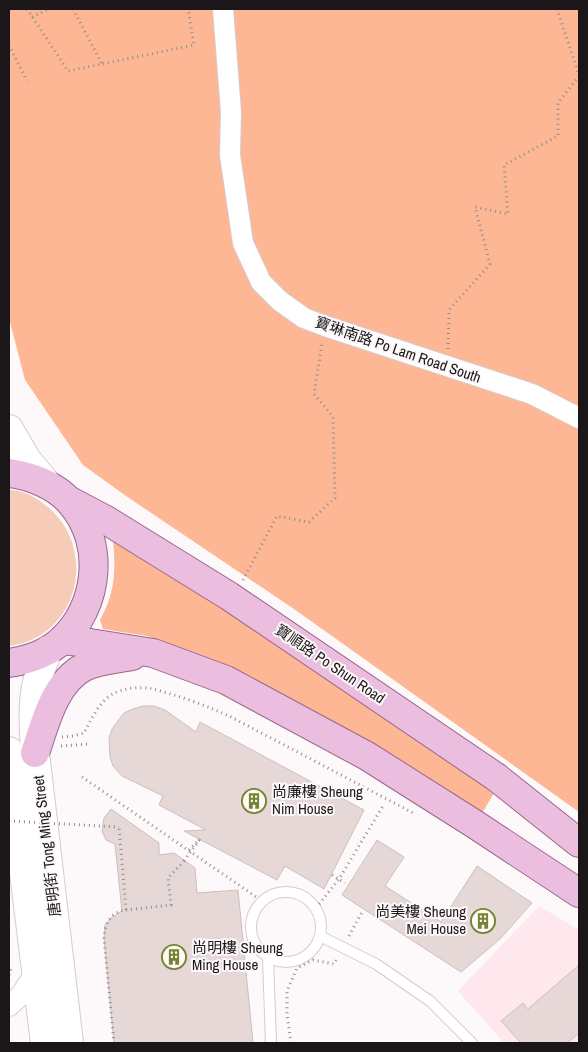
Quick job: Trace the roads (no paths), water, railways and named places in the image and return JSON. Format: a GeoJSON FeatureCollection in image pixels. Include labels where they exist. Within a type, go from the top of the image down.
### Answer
{"type":"FeatureCollection","features":[{"type":"Feature","properties":{"kind":"main road"},"geometry":{"type":"LineString","coordinates":[[9,429],[27,460],[47,484],[70,501],[83,520],[94,554],[94,570],[87,602],[80,618],[55,645],[26,660],[9,663]]}},
{"type":"Feature","properties":{"kind":"main road"},"geometry":{"type":"LineString","coordinates":[[9,473],[23,475],[47,484]]}},
{"type":"Feature","properties":{"kind":"main road","name":"寶順路 Po Shun Road"},"geometry":{"type":"LineString","coordinates":[[70,501],[106,520],[229,596],[496,777],[579,843]]}},
{"type":"Feature","properties":{"kind":"main road"},"geometry":{"type":"LineString","coordinates":[[55,645],[98,644],[153,653],[226,680],[367,756],[579,893]]}},
{"type":"Feature","properties":{"kind":"main road","name":"唐明街 Tong Ming Street"},"geometry":{"type":"LineString","coordinates":[[45,1043],[36,972],[35,750],[33,713],[38,676],[55,645]]}},
{"type":"Feature","properties":{"kind":"main road"},"geometry":{"type":"LineString","coordinates":[[35,750],[57,694],[82,668],[91,664],[153,653]]}},
{"type":"Feature","properties":{"kind":"main road","name":"唐明街 Tong Ming Street"},"geometry":{"type":"LineString","coordinates":[[35,750],[69,1043]]}},
{"type":"Feature","properties":{"kind":"street","name":"寶琳南路 Po Lam Road South"},"geometry":{"type":"LineString","coordinates":[[223,9],[231,112],[230,155],[243,242],[261,282],[280,301],[304,318],[532,394],[579,418]]}},
{"type":"Feature","properties":{"kind":"street"},"geometry":{"type":"LineString","coordinates":[[9,1006],[20,996],[36,972]]}},
{"type":"Feature","properties":{"kind":"lane"},"geometry":{"type":"LineString","coordinates":[[280,892],[290,892],[309,900],[316,908],[320,917],[320,936],[315,946],[299,960],[288,963],[268,958],[259,951],[253,942],[251,920],[255,910],[270,895],[280,892]]}},
{"type":"Feature","properties":{"kind":"lane"},"geometry":{"type":"LineString","coordinates":[[320,936],[376,964],[430,1001],[472,1043]]}},
{"type":"Feature","properties":{"kind":"lane"},"geometry":{"type":"LineString","coordinates":[[268,958],[271,1043]]}},
{"type":"Feature","properties":{"kind":"place","name":"尚廉樓 Sheung Nim House"},"geometry":{"type":"Point","coordinates":[254,801]}},
{"type":"Feature","properties":{"kind":"place","name":"尚美樓 Sheung Mei House"},"geometry":{"type":"Point","coordinates":[483,921]}},
{"type":"Feature","properties":{"kind":"place","name":"尚明樓 Sheung Ming House"},"geometry":{"type":"Point","coordinates":[174,957]}}]}
